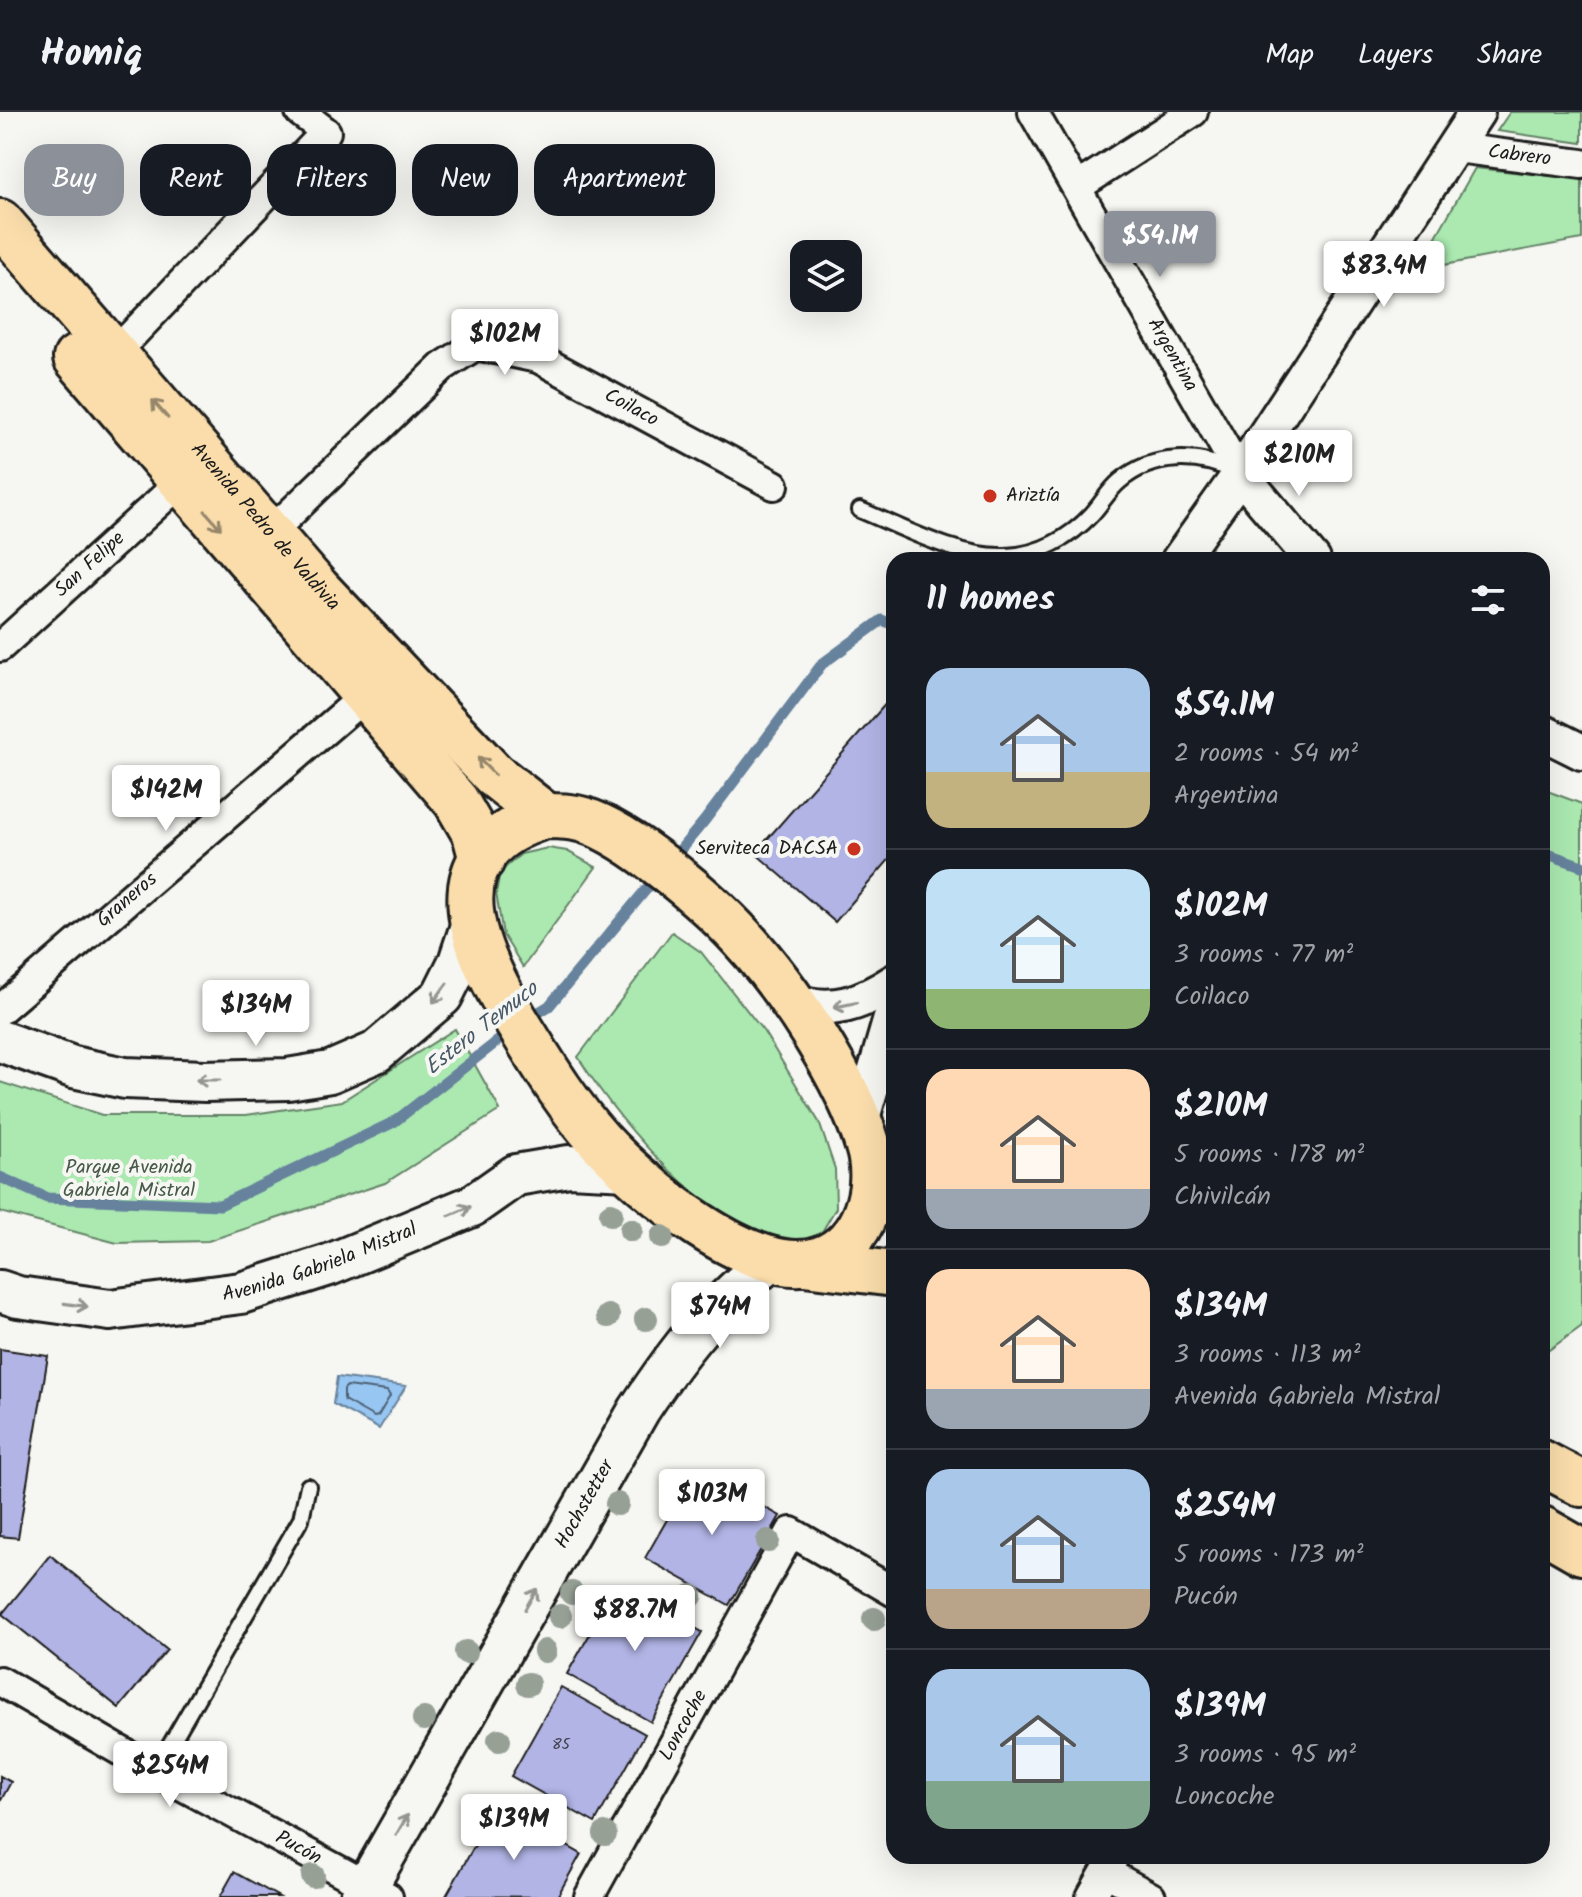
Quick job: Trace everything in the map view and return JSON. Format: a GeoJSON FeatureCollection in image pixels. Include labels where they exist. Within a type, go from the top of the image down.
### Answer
{"type":"FeatureCollection","features":[{"type":"Feature","properties":{"kind":"main road","name":"Avenida Pedro de Valdivia"},"geometry":{"type":"LineString","coordinates":[[0,222],[269,534],[494,775],[546,816]]}},
{"type":"Feature","properties":{"kind":"main road","name":"Avenida Pedro de Valdivia"},"geometry":{"type":"LineString","coordinates":[[0,267],[456,801],[475,834],[482,860]]}},
{"type":"Feature","properties":{"kind":"main road"},"geometry":{"type":"LineString","coordinates":[[787,1262],[835,1253],[847,1243],[869,1203],[874,1145],[792,1001],[743,938],[685,884],[628,843],[584,820],[565,816],[546,816],[509,830],[482,860],[471,888],[472,923],[479,949],[501,996],[549,1073],[598,1139],[660,1197],[695,1222],[787,1262],[886,1273]]}},
{"type":"Feature","properties":{"kind":"main road"},"geometry":{"type":"LineString","coordinates":[[0,1041],[73,1067],[125,1078],[205,1081],[288,1079],[330,1072],[376,1052],[442,996],[459,962],[472,923]]}},
{"type":"Feature","properties":{"kind":"main road","name":"Avenida Gabriela Mistral"},"geometry":{"type":"LineString","coordinates":[[0,1291],[18,1297],[110,1310],[241,1293],[329,1265],[472,1206],[516,1175],[569,1166],[628,1169]]}},
{"type":"Feature","properties":{"kind":"main road","name":"Hochstetter"},"geometry":{"type":"LineString","coordinates":[[372,1893],[639,1410],[682,1346],[709,1315],[738,1286],[787,1262]]}},
{"type":"Feature","properties":{"kind":"main road"},"geometry":{"type":"LineString","coordinates":[[1550,1467],[1582,1484]]}},
{"type":"Feature","properties":{"kind":"main road"},"geometry":{"type":"LineString","coordinates":[[1550,1534],[1582,1552]]}},
{"type":"Feature","properties":{"kind":"street"},"geometry":{"type":"LineString","coordinates":[[113,355],[326,132],[300,112]]}},
{"type":"Feature","properties":{"kind":"street","name":"Argentina"},"geometry":{"type":"LineString","coordinates":[[1033,112],[1240,474]]}},
{"type":"Feature","properties":{"kind":"street"},"geometry":{"type":"LineString","coordinates":[[1077,187],[1193,112]]}},
{"type":"Feature","properties":{"kind":"street"},"geometry":{"type":"LineString","coordinates":[[1185,552],[1240,474],[1477,112]]}},
{"type":"Feature","properties":{"kind":"street","name":"Cabrero"},"geometry":{"type":"LineString","coordinates":[[1456,148],[1582,164]]}},
{"type":"Feature","properties":{"kind":"street","name":"Coilaco"},"geometry":{"type":"LineString","coordinates":[[269,534],[442,367],[476,345],[538,358],[774,485]]}},
{"type":"Feature","properties":{"kind":"street"},"geometry":{"type":"LineString","coordinates":[[1240,474],[1306,552]]}},
{"type":"Feature","properties":{"kind":"street","name":"San Felipe"},"geometry":{"type":"LineString","coordinates":[[0,647],[181,482]]}},
{"type":"Feature","properties":{"kind":"street","name":"Graneros"},"geometry":{"type":"LineString","coordinates":[[0,1010],[365,696]]}},
{"type":"Feature","properties":{"kind":"street"},"geometry":{"type":"LineString","coordinates":[[1550,736],[1582,752]]}},
{"type":"Feature","properties":{"kind":"street"},"geometry":{"type":"LineString","coordinates":[[792,1001],[808,1006],[841,1008],[872,997],[886,987]]}},
{"type":"Feature","properties":{"kind":"street"},"geometry":{"type":"LineString","coordinates":[[874,1145],[886,1063]]}},
{"type":"Feature","properties":{"kind":"street","name":"Loncoche"},"geometry":{"type":"LineString","coordinates":[[589,1897],[791,1532],[886,1587]]}},
{"type":"Feature","properties":{"kind":"street","name":"Pucón"},"geometry":{"type":"LineString","coordinates":[[0,1681],[372,1893]]}},
{"type":"Feature","properties":{"kind":"street"},"geometry":{"type":"LineString","coordinates":[[1091,1897],[1110,1864],[1151,1897]]}},
{"type":"Feature","properties":{"kind":"lane"},"geometry":{"type":"LineString","coordinates":[[1031,552],[1064,538],[1094,512],[1119,481],[1151,463],[1203,460],[1240,474]]}},
{"type":"Feature","properties":{"kind":"lane"},"geometry":{"type":"LineString","coordinates":[[860,510],[966,552]]}},
{"type":"Feature","properties":{"kind":"lane"},"geometry":{"type":"LineString","coordinates":[[155,1771],[301,1519],[308,1486]]}},
{"type":"Feature","properties":{"kind":"green space"},"geometry":{"type":"Polygon","coordinates":[[[1510,112],[1582,112],[1582,143],[1497,131],[1510,112]]]}},
{"type":"Feature","properties":{"kind":"green space"},"geometry":{"type":"Polygon","coordinates":[[[1475,168],[1582,179],[1582,239],[1417,270],[1475,168]]]}},
{"type":"Feature","properties":{"kind":"green space"},"geometry":{"type":"Polygon","coordinates":[[[1550,792],[1582,804],[1582,1326],[1550,1349],[1550,792]]]}},
{"type":"Feature","properties":{"kind":"green space"},"geometry":{"type":"Polygon","coordinates":[[[548,848],[567,851],[596,867],[523,967],[503,935],[496,893],[500,872],[521,854],[548,848]]]}},
{"type":"Feature","properties":{"kind":"green space"},"geometry":{"type":"Polygon","coordinates":[[[672,932],[701,952],[764,1032],[819,1122],[835,1169],[836,1208],[820,1235],[791,1241],[760,1233],[698,1196],[642,1142],[578,1057],[672,932]]]}},
{"type":"Feature","properties":{"kind":"green space","name":"Parque Avenida Gabriela Mistral"},"geometry":{"type":"Polygon","coordinates":[[[455,1029],[500,1110],[385,1183],[208,1241],[117,1243],[0,1212],[0,1082],[102,1115],[246,1115],[342,1101],[455,1029]]]}},
{"type":"Feature","properties":{"kind":"water"},"geometry":{"type":"Polygon","coordinates":[[[337,1377],[406,1386],[379,1429],[333,1404],[337,1377]]]}},
{"type":"Feature","properties":{"kind":"building"},"geometry":{"type":"Polygon","coordinates":[[[886,703],[886,863],[835,922],[755,853],[886,703]]]}},
{"type":"Feature","properties":{"kind":"building"},"geometry":{"type":"Polygon","coordinates":[[[0,1349],[48,1356],[18,1538],[0,1536],[0,1349]]]}},
{"type":"Feature","properties":{"kind":"building"},"geometry":{"type":"Polygon","coordinates":[[[696,1469],[780,1516],[729,1605],[645,1558],[696,1469]]]}},
{"type":"Feature","properties":{"kind":"building"},"geometry":{"type":"Polygon","coordinates":[[[50,1555],[167,1650],[119,1708],[2,1614],[50,1555]]]}},
{"type":"Feature","properties":{"kind":"building"},"geometry":{"type":"Polygon","coordinates":[[[618,1585],[702,1632],[651,1722],[567,1674],[618,1585]]]}},
{"type":"Feature","properties":{"kind":"building"},"geometry":{"type":"Polygon","coordinates":[[[561,1687],[645,1734],[595,1823],[511,1776],[561,1687]]]}},
{"type":"Feature","properties":{"kind":"building"},"geometry":{"type":"Polygon","coordinates":[[[0,1776],[11,1782],[0,1802],[0,1776]]]}},
{"type":"Feature","properties":{"kind":"building"},"geometry":{"type":"Polygon","coordinates":[[[497,1806],[581,1854],[557,1897],[446,1896],[497,1806]]]}},
{"type":"Feature","properties":{"kind":"building"},"geometry":{"type":"Polygon","coordinates":[[[234,1872],[279,1897],[220,1897],[234,1872]]]}},
{"type":"Feature","properties":{"kind":"waterway","name":"Estero Temuco"},"geometry":{"type":"LineString","coordinates":[[671,861],[822,664],[882,620],[886,622]]}},
{"type":"Feature","properties":{"kind":"waterway","name":"Estero Temuco"},"geometry":{"type":"LineString","coordinates":[[1550,855],[1582,866]]}},
{"type":"Feature","properties":{"kind":"waterway","name":"Estero Temuco"},"geometry":{"type":"LineString","coordinates":[[526,1020],[549,1006],[659,874]]}},
{"type":"Feature","properties":{"kind":"waterway","name":"Estero Temuco"},"geometry":{"type":"LineString","coordinates":[[0,1177],[47,1198],[220,1205],[394,1122],[512,1030]]}},
{"type":"Feature","properties":{"kind":"place","name":"Ariztía"},"geometry":{"type":"Point","coordinates":[990,496]}},
{"type":"Feature","properties":{"kind":"place","name":"Serviteca DACSA"},"geometry":{"type":"Point","coordinates":[854,849]}}]}
